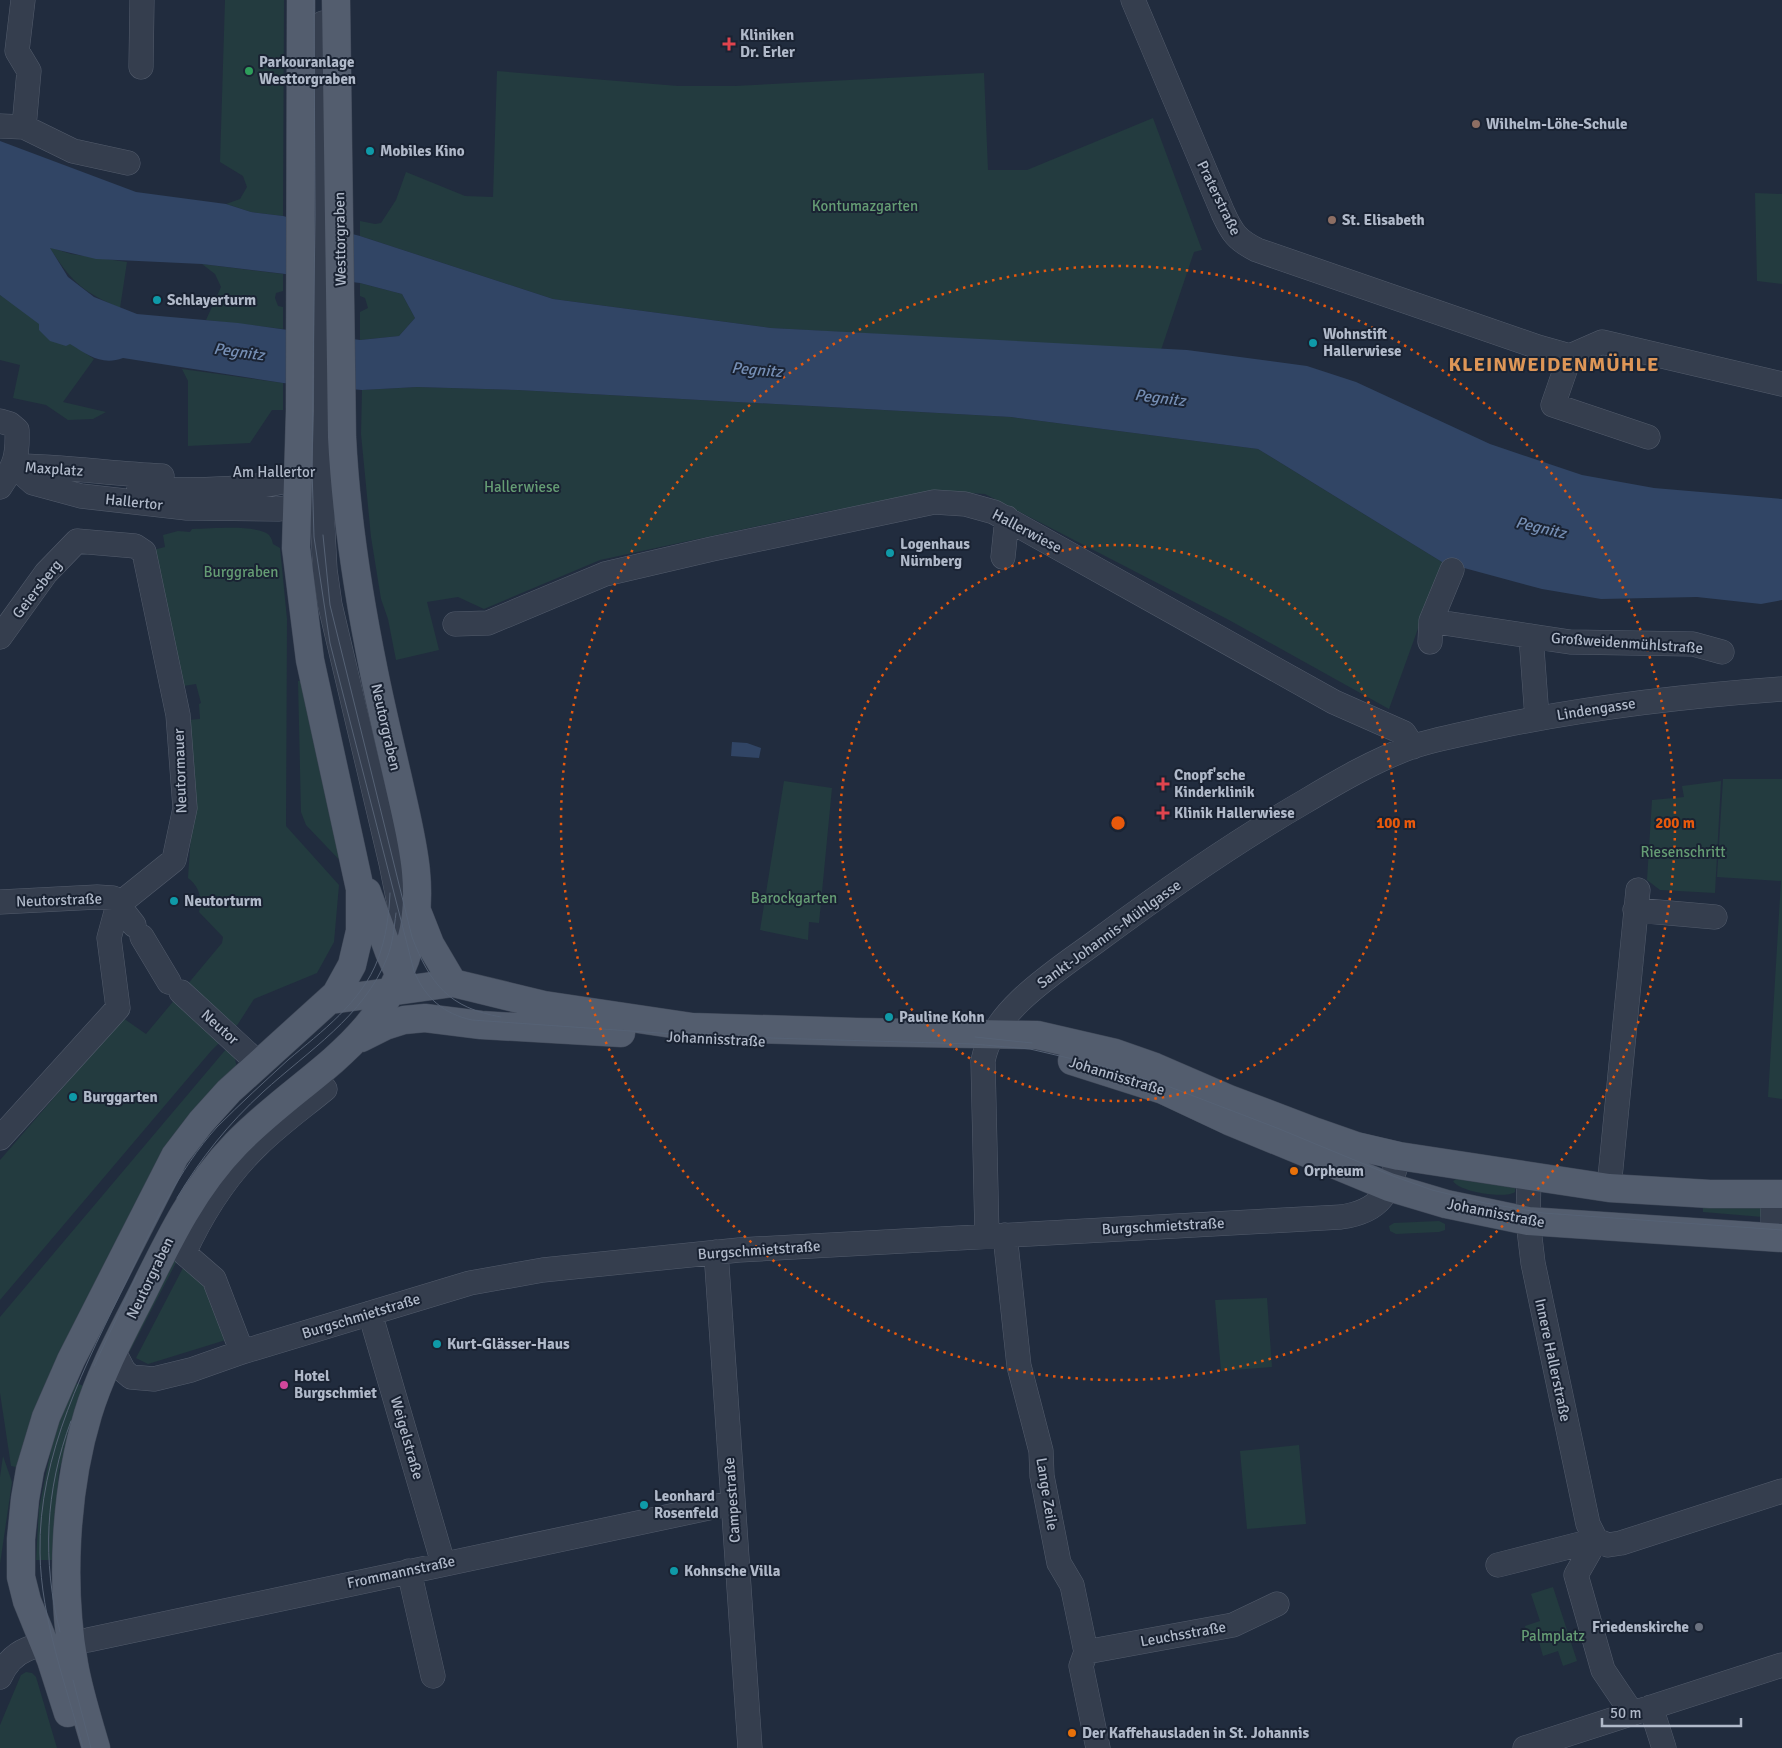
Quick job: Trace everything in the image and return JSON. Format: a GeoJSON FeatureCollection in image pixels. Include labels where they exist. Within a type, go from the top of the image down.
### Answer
{"type":"FeatureCollection","features":[{"type":"Feature","properties":{"kind":"main road","name":"Westtorgraben"},"geometry":{"type":"LineString","coordinates":[[301,0],[321,216],[321,412],[317,474]]}},
{"type":"Feature","properties":{"kind":"main road","name":"Westtorgraben"},"geometry":{"type":"LineString","coordinates":[[317,474],[321,412],[321,216],[336,0]]}},
{"type":"Feature","properties":{"kind":"main road"},"geometry":{"type":"LineString","coordinates":[[78,1748],[62,1692],[24,1592],[20,1562],[25,1499],[30,1470],[46,1417],[71,1360],[175,1156],[206,1115],[258,1062],[330,1000],[340,988],[352,965],[360,931],[361,897],[307,645],[296,555],[296,507],[317,474]]}},
{"type":"Feature","properties":{"kind":"main road","name":"Neutorgraben"},"geometry":{"type":"LineString","coordinates":[[96,1748],[78,1687],[71,1643],[67,1548],[72,1486],[88,1413],[114,1352],[182,1214],[210,1172],[246,1134],[354,1043],[374,1017],[401,975],[417,910],[416,862],[361,609],[317,474]]}},
{"type":"Feature","properties":{"kind":"main road"},"geometry":{"type":"LineString","coordinates":[[354,864],[401,975],[421,1006],[438,1019]]}},
{"type":"Feature","properties":{"kind":"main road"},"geometry":{"type":"LineString","coordinates":[[417,910],[432,950],[452,983]]}},
{"type":"Feature","properties":{"kind":"main road"},"geometry":{"type":"LineString","coordinates":[[330,1000],[401,975]]}},
{"type":"Feature","properties":{"kind":"main road","name":"Johannisstraße"},"geometry":{"type":"LineString","coordinates":[[401,975],[452,983],[544,1005],[692,1027],[857,1032],[990,1041],[1061,1059],[1163,1090],[1194,1102],[1229,1121],[1389,1186],[1446,1204],[1528,1221],[1778,1238]]}},
{"type":"Feature","properties":{"kind":"main road","name":"Johannisstraße"},"geometry":{"type":"LineString","coordinates":[[354,1043],[375,1030],[390,1024],[413,1019],[438,1019],[482,1025],[692,1039],[990,1041],[1051,1037],[1114,1053],[1161,1070],[1229,1100],[1316,1132],[1356,1146],[1399,1156],[1609,1188],[1710,1194],[1777,1194]]}},
{"type":"Feature","properties":{"kind":"street"},"geometry":{"type":"LineString","coordinates":[[23,0],[17,51],[29,71],[24,127]]}},
{"type":"Feature","properties":{"kind":"street"},"geometry":{"type":"LineString","coordinates":[[141,67],[142,0]]}},
{"type":"Feature","properties":{"kind":"street"},"geometry":{"type":"LineString","coordinates":[[321,216],[322,0]]}},
{"type":"Feature","properties":{"kind":"street","name":"Praterstraße"},"geometry":{"type":"LineString","coordinates":[[1133,0],[1223,213],[1231,230],[1240,241],[1257,250],[1426,309],[1570,356]]}},
{"type":"Feature","properties":{"kind":"street"},"geometry":{"type":"LineString","coordinates":[[0,126],[24,127],[73,151],[128,163]]}},
{"type":"Feature","properties":{"kind":"street"},"geometry":{"type":"LineString","coordinates":[[1648,437],[1553,405],[1570,356],[1602,342],[1782,384]]}},
{"type":"Feature","properties":{"kind":"street","name":"Maxplatz"},"geometry":{"type":"LineString","coordinates":[[5,423],[17,430],[18,450],[7,464],[33,483],[88,484]]}},
{"type":"Feature","properties":{"kind":"street"},"geometry":{"type":"LineString","coordinates":[[0,487],[7,464]]}},
{"type":"Feature","properties":{"kind":"street"},"geometry":{"type":"LineString","coordinates":[[317,474],[330,605],[391,863],[401,975]]}},
{"type":"Feature","properties":{"kind":"street","name":"Am Hallertor"},"geometry":{"type":"LineString","coordinates":[[187,475],[317,474]]}},
{"type":"Feature","properties":{"kind":"street","name":"Am Hallertor"},"geometry":{"type":"LineString","coordinates":[[165,489],[266,485],[317,474]]}},
{"type":"Feature","properties":{"kind":"street","name":"Hallertor"},"geometry":{"type":"LineString","coordinates":[[88,484],[187,475]]}},
{"type":"Feature","properties":{"kind":"street","name":"Hallertor"},"geometry":{"type":"LineString","coordinates":[[88,484],[165,489]]}},
{"type":"Feature","properties":{"kind":"street","name":"Hallertor"},"geometry":{"type":"LineString","coordinates":[[88,484],[187,508],[278,509],[296,507]]}},
{"type":"Feature","properties":{"kind":"street","name":"Hallerwiese"},"geometry":{"type":"LineString","coordinates":[[456,624],[488,623],[605,574],[712,549],[934,502],[965,504],[994,512],[1007,518],[1334,702],[1404,733],[1413,747]]}},
{"type":"Feature","properties":{"kind":"street"},"geometry":{"type":"LineString","coordinates":[[1003,557],[1007,518]]}},
{"type":"Feature","properties":{"kind":"street","name":"Geiersberg"},"geometry":{"type":"LineString","coordinates":[[0,637],[46,573],[77,542],[135,546]]}},
{"type":"Feature","properties":{"kind":"street","name":"Neutormauer"},"geometry":{"type":"LineString","coordinates":[[118,905],[174,860],[185,808],[178,715],[148,563],[144,552],[135,546]]}},
{"type":"Feature","properties":{"kind":"street","name":"Großweidenmühlstraße"},"geometry":{"type":"LineString","coordinates":[[1452,570],[1430,631],[1532,636],[1570,642],[1693,644],[1722,652]]}},
{"type":"Feature","properties":{"kind":"street","name":"Großweidenmühlstraße"},"geometry":{"type":"LineString","coordinates":[[1532,636],[1537,718]]}},
{"type":"Feature","properties":{"kind":"street","name":"Lindengasse"},"geometry":{"type":"LineString","coordinates":[[1413,747],[1537,718],[1663,699],[1782,689]]}},
{"type":"Feature","properties":{"kind":"street","name":"Sankt-Johannis-Mühlgasse"},"geometry":{"type":"LineString","coordinates":[[990,1041],[1018,1004],[1038,985],[1214,858],[1246,836],[1358,770],[1413,747]]}},
{"type":"Feature","properties":{"kind":"street","name":"Neutorstraße"},"geometry":{"type":"LineString","coordinates":[[0,902],[98,897],[113,898],[138,931],[175,987]]}},
{"type":"Feature","properties":{"kind":"street"},"geometry":{"type":"LineString","coordinates":[[1609,1188],[1636,900],[1715,917]]}},
{"type":"Feature","properties":{"kind":"street"},"geometry":{"type":"LineString","coordinates":[[0,1138],[118,1008],[109,938],[118,905]]}},
{"type":"Feature","properties":{"kind":"street","name":"Neutor"},"geometry":{"type":"LineString","coordinates":[[175,987],[258,1062]]}},
{"type":"Feature","properties":{"kind":"street"},"geometry":{"type":"LineString","coordinates":[[990,1041],[983,1080],[996,1235]]}},
{"type":"Feature","properties":{"kind":"street","name":"Neutorgraben"},"geometry":{"type":"LineString","coordinates":[[242,1352],[214,1280],[184,1253],[209,1207],[238,1166],[258,1145],[325,1089]]}},
{"type":"Feature","properties":{"kind":"street","name":"Burgschmietstraße"},"geometry":{"type":"LineString","coordinates":[[114,1352],[128,1375],[143,1380],[191,1370],[242,1352],[370,1313],[500,1276],[716,1252],[1356,1215],[1374,1206],[1386,1194],[1399,1156]]}},
{"type":"Feature","properties":{"kind":"street","name":"Innere Hallerstraße"},"geometry":{"type":"LineString","coordinates":[[1529,1177],[1528,1221],[1533,1262],[1586,1516],[1596,1540]]}},
{"type":"Feature","properties":{"kind":"street","name":"Johannisstraße"},"geometry":{"type":"LineString","coordinates":[[1777,1194],[1778,1238]]}},
{"type":"Feature","properties":{"kind":"street","name":"Lange Zeile"},"geometry":{"type":"LineString","coordinates":[[996,1235],[1019,1366],[1041,1451],[1042,1476],[1059,1562],[1072,1585],[1086,1652],[1081,1666],[1098,1748]]}},
{"type":"Feature","properties":{"kind":"street","name":"Campestraße"},"geometry":{"type":"LineString","coordinates":[[716,1252],[750,1748]]}},
{"type":"Feature","properties":{"kind":"street","name":"Weigelstraße"},"geometry":{"type":"LineString","coordinates":[[370,1313],[443,1563]]}},
{"type":"Feature","properties":{"kind":"street"},"geometry":{"type":"LineString","coordinates":[[1498,1565],[1596,1540],[1608,1545],[1621,1543],[1782,1491]]}},
{"type":"Feature","properties":{"kind":"street","name":"Frommannstraße"},"geometry":{"type":"LineString","coordinates":[[0,1677],[14,1655],[28,1648],[44,1644],[71,1643],[732,1503]]}},
{"type":"Feature","properties":{"kind":"street"},"geometry":{"type":"LineString","coordinates":[[1596,1540],[1576,1575],[1603,1670],[1641,1710],[1664,1748]]}},
{"type":"Feature","properties":{"kind":"street"},"geometry":{"type":"LineString","coordinates":[[409,1571],[433,1676]]}},
{"type":"Feature","properties":{"kind":"street","name":"Leuchsstraße"},"geometry":{"type":"LineString","coordinates":[[1086,1652],[1233,1625],[1277,1604]]}},
{"type":"Feature","properties":{"kind":"street"},"geometry":{"type":"LineString","coordinates":[[1525,1748],[1782,1664]]}},
{"type":"Feature","properties":{"kind":"green space"},"geometry":{"type":"Polygon","coordinates":[[[225,0],[284,0],[283,216],[251,212],[226,204],[240,199],[247,187],[243,176],[220,162],[225,0]]]}},
{"type":"Feature","properties":{"kind":"green space","name":"Kontumazgarten"},"geometry":{"type":"Polygon","coordinates":[[[497,71],[678,86],[735,86],[984,73],[988,170],[1027,170],[1153,118],[1202,250],[1194,252],[1161,350],[771,328],[553,299],[360,236],[360,221],[375,224],[381,223],[396,200],[406,172],[465,196],[493,197],[497,71]]]}},
{"type":"Feature","properties":{"kind":"green space"},"geometry":{"type":"Polygon","coordinates":[[[1755,193],[1782,194],[1782,284],[1757,281],[1755,193]]]}},
{"type":"Feature","properties":{"kind":"green space"},"geometry":{"type":"Polygon","coordinates":[[[49,247],[71,254],[127,262],[120,308],[78,284],[64,269],[49,247]]]}},
{"type":"Feature","properties":{"kind":"green space"},"geometry":{"type":"Polygon","coordinates":[[[202,264],[283,274],[283,291],[276,293],[275,298],[278,306],[283,307],[283,329],[206,320],[221,287],[215,274],[202,264]]]}},
{"type":"Feature","properties":{"kind":"green space"},"geometry":{"type":"Polygon","coordinates":[[[360,283],[402,294],[415,318],[399,336],[360,340],[360,312],[368,308],[365,298],[360,296],[360,283]]]}},
{"type":"Feature","properties":{"kind":"green space"},"geometry":{"type":"Polygon","coordinates":[[[0,295],[94,359],[63,402],[106,412],[93,419],[68,420],[46,405],[13,398],[20,365],[0,360],[0,295]]]}},
{"type":"Feature","properties":{"kind":"green space"},"geometry":{"type":"Polygon","coordinates":[[[182,369],[283,383],[283,410],[272,410],[250,443],[188,446],[188,381],[182,369]]]}},
{"type":"Feature","properties":{"kind":"green space","name":"Hallerwiese"},"geometry":{"type":"Polygon","coordinates":[[[417,387],[518,390],[1011,417],[1258,449],[1442,562],[1389,709],[1229,620],[985,494],[939,491],[824,512],[600,560],[484,609],[458,597],[427,602],[439,650],[396,660],[388,619],[381,599],[371,537],[361,434],[362,390],[417,387]]]}},
{"type":"Feature","properties":{"kind":"green space","name":"Burggraben"},"geometry":{"type":"Polygon","coordinates":[[[239,528],[257,530],[268,534],[273,544],[280,548],[287,619],[286,826],[339,885],[334,942],[317,973],[254,999],[238,1024],[211,1051],[0,1300],[0,1160],[123,1018],[146,1034],[222,943],[223,937],[199,912],[198,889],[188,878],[194,789],[189,720],[200,719],[199,704],[201,703],[196,684],[183,686],[153,550],[165,547],[163,535],[178,531],[190,532],[192,529],[239,528]]]}},
{"type":"Feature","properties":{"kind":"green space"},"geometry":{"type":"Polygon","coordinates":[[[306,680],[347,868],[306,825],[301,812],[298,681],[306,680]]]}},
{"type":"Feature","properties":{"kind":"green space"},"geometry":{"type":"Polygon","coordinates":[[[1723,779],[1782,779],[1782,1099],[1768,1097],[1781,881],[1717,877],[1723,779]]]}},
{"type":"Feature","properties":{"kind":"green space","name":"Barockgarten"},"geometry":{"type":"Polygon","coordinates":[[[784,781],[832,788],[819,923],[809,922],[808,940],[760,930],[784,781]]]}},
{"type":"Feature","properties":{"kind":"green space","name":"Riesenschritt"},"geometry":{"type":"Polygon","coordinates":[[[1721,781],[1715,893],[1660,890],[1647,880],[1652,800],[1684,797],[1682,786],[1721,781]]]}},
{"type":"Feature","properties":{"kind":"green space"},"geometry":{"type":"Polygon","coordinates":[[[227,1048],[234,1055],[237,1068],[21,1468],[11,1466],[0,1393],[0,1317],[227,1048]]]}},
{"type":"Feature","properties":{"kind":"green space"},"geometry":{"type":"Polygon","coordinates":[[[1460,1177],[1515,1187],[1515,1192],[1502,1195],[1473,1191],[1457,1185],[1453,1181],[1460,1177]]]}},
{"type":"Feature","properties":{"kind":"green space"},"geometry":{"type":"Polygon","coordinates":[[[1761,1200],[1763,1217],[1703,1212],[1703,1203],[1761,1200]]]}},
{"type":"Feature","properties":{"kind":"green space"},"geometry":{"type":"Polygon","coordinates":[[[1439,1221],[1445,1224],[1445,1230],[1439,1232],[1396,1234],[1390,1231],[1389,1226],[1394,1223],[1439,1221]]]}},
{"type":"Feature","properties":{"kind":"green space"},"geometry":{"type":"Polygon","coordinates":[[[177,1243],[181,1253],[130,1351],[126,1353],[177,1243]]]}},
{"type":"Feature","properties":{"kind":"green space"},"geometry":{"type":"Polygon","coordinates":[[[185,1264],[210,1280],[229,1339],[148,1364],[136,1358],[185,1264]]]}},
{"type":"Feature","properties":{"kind":"green space"},"geometry":{"type":"Polygon","coordinates":[[[1267,1298],[1272,1367],[1221,1371],[1215,1300],[1267,1298]]]}},
{"type":"Feature","properties":{"kind":"green space"},"geometry":{"type":"Polygon","coordinates":[[[71,1381],[89,1388],[59,1470],[52,1560],[36,1560],[39,1508],[51,1450],[46,1448],[71,1381]]]}},
{"type":"Feature","properties":{"kind":"green space"},"geometry":{"type":"Polygon","coordinates":[[[1299,1445],[1306,1524],[1247,1529],[1240,1451],[1299,1445]]]}},
{"type":"Feature","properties":{"kind":"green space"},"geometry":{"type":"Polygon","coordinates":[[[3,1456],[12,1482],[0,1564],[0,1477],[3,1456]]]}},
{"type":"Feature","properties":{"kind":"green space","name":"Palmplatz"},"geometry":{"type":"Polygon","coordinates":[[[1553,1587],[1577,1661],[1563,1666],[1558,1651],[1543,1656],[1537,1635],[1528,1637],[1525,1626],[1540,1621],[1531,1594],[1553,1587]]]}},
{"type":"Feature","properties":{"kind":"green space"},"geometry":{"type":"Polygon","coordinates":[[[26,1672],[32,1673],[36,1677],[57,1748],[0,1748],[0,1725],[21,1675],[26,1672]]]}},
{"type":"Feature","properties":{"kind":"water","name":"Pegnitz"},"geometry":{"type":"Polygon","coordinates":[[[0,141],[136,192],[226,204],[251,212],[283,216],[360,236],[553,299],[771,328],[1187,350],[1307,366],[1356,382],[1490,444],[1582,475],[1654,488],[1782,499],[1782,600],[1761,604],[1697,597],[1601,599],[1542,589],[1442,562],[1258,449],[1011,417],[518,390],[417,387],[362,390],[283,383],[123,358],[108,361],[95,358],[70,344],[66,346],[50,341],[39,330],[39,324],[0,295],[0,141]],[[50,248],[68,277],[94,297],[137,314],[238,323],[360,340],[399,336],[415,318],[402,294],[360,283],[202,264],[96,259],[50,248]]]}},
{"type":"Feature","properties":{"kind":"water"},"geometry":{"type":"Polygon","coordinates":[[[732,742],[747,743],[761,748],[759,758],[731,756],[732,742]]]}},
{"type":"Feature","properties":{"kind":"tram line"},"geometry":{"type":"LineString","coordinates":[[314,0],[315,215],[312,469],[314,537],[330,643],[414,971],[430,997],[444,1009],[472,1020],[703,1036],[973,1044],[1030,1049],[1094,1064],[1170,1087],[1277,1128],[1393,1176],[1432,1190],[1485,1203],[1543,1213],[1782,1230]]}},
{"type":"Feature","properties":{"kind":"tram line"},"geometry":{"type":"LineString","coordinates":[[323,535],[330,605],[412,937],[426,968],[434,981],[444,991],[468,1007],[501,1017]]}},
{"type":"Feature","properties":{"kind":"tram line"},"geometry":{"type":"LineString","coordinates":[[83,1748],[56,1652],[41,1578],[41,1516],[47,1480],[56,1445],[68,1411],[96,1343],[178,1180],[190,1161],[217,1127],[288,1060],[327,1027],[362,989],[371,975],[381,951],[387,926],[390,893]]}},
{"type":"Feature","properties":{"kind":"tram line"},"geometry":{"type":"LineString","coordinates":[[177,1198],[205,1155],[238,1116],[316,1047],[350,1015],[364,998],[377,979],[387,958],[392,941],[396,913]]}},
{"type":"Feature","properties":{"kind":"tram line"},"geometry":{"type":"LineString","coordinates":[[975,1037],[1032,1043]]}},
{"type":"Feature","properties":{"kind":"tram line"},"geometry":{"type":"LineString","coordinates":[[94,1366],[137,1275]]}},
{"type":"Feature","properties":{"kind":"tram line"},"geometry":{"type":"LineString","coordinates":[[60,1632],[50,1579],[49,1526],[51,1499],[56,1473],[71,1421]]}},
{"type":"Feature","properties":{"kind":"tram line"},"geometry":{"type":"LineString","coordinates":[[73,1680],[91,1748]]}},
{"type":"Feature","properties":{"kind":"place","name":"Kliniken Dr. Erler"},"geometry":{"type":"Point","coordinates":[729,44]}},
{"type":"Feature","properties":{"kind":"place","name":"Parkouranlage Westtorgraben"},"geometry":{"type":"Point","coordinates":[249,71]}},
{"type":"Feature","properties":{"kind":"place","name":"Wilhelm-Löhe-Schule"},"geometry":{"type":"Point","coordinates":[1476,124]}},
{"type":"Feature","properties":{"kind":"place","name":"Mobiles Kino"},"geometry":{"type":"Point","coordinates":[370,151]}},
{"type":"Feature","properties":{"kind":"place","name":"St. Elisabeth"},"geometry":{"type":"Point","coordinates":[1332,220]}},
{"type":"Feature","properties":{"kind":"place","name":"Schlayerturm"},"geometry":{"type":"Point","coordinates":[157,300]}},
{"type":"Feature","properties":{"kind":"place","name":"Wohnstift Hallerwiese"},"geometry":{"type":"Point","coordinates":[1313,343]}},
{"type":"Feature","properties":{"kind":"place","name":"Logenhaus Nürnberg"},"geometry":{"type":"Point","coordinates":[890,553]}},
{"type":"Feature","properties":{"kind":"place","name":"Cnopf'sche Kinderklinik"},"geometry":{"type":"Point","coordinates":[1163,784]}},
{"type":"Feature","properties":{"kind":"place","name":"Klinik Hallerwiese"},"geometry":{"type":"Point","coordinates":[1163,813]}},
{"type":"Feature","properties":{"kind":"place","name":"Neutorturm"},"geometry":{"type":"Point","coordinates":[174,901]}},
{"type":"Feature","properties":{"kind":"place","name":"Pauline Kohn"},"geometry":{"type":"Point","coordinates":[889,1017]}},
{"type":"Feature","properties":{"kind":"place","name":"Burggarten"},"geometry":{"type":"Point","coordinates":[73,1097]}},
{"type":"Feature","properties":{"kind":"place","name":"Orpheum"},"geometry":{"type":"Point","coordinates":[1294,1171]}},
{"type":"Feature","properties":{"kind":"place","name":"Kurt-Glässer-Haus"},"geometry":{"type":"Point","coordinates":[437,1344]}},
{"type":"Feature","properties":{"kind":"place","name":"Hotel Burgschmiet"},"geometry":{"type":"Point","coordinates":[284,1385]}},
{"type":"Feature","properties":{"kind":"place","name":"Leonhard Rosenfeld"},"geometry":{"type":"Point","coordinates":[644,1505]}},
{"type":"Feature","properties":{"kind":"place","name":"Kohnsche Villa"},"geometry":{"type":"Point","coordinates":[674,1571]}},
{"type":"Feature","properties":{"kind":"place","name":"Friedenskirche"},"geometry":{"type":"Point","coordinates":[1699,1627]}},
{"type":"Feature","properties":{"kind":"place","name":"Der Kaffehausladen in St. Johannis"},"geometry":{"type":"Point","coordinates":[1072,1733]}},
{"type":"Feature","properties":{"kind":"district","name":"KLEINWEIDENMÜHLE"},"geometry":{"type":"Point","coordinates":[1554,364]}}]}
